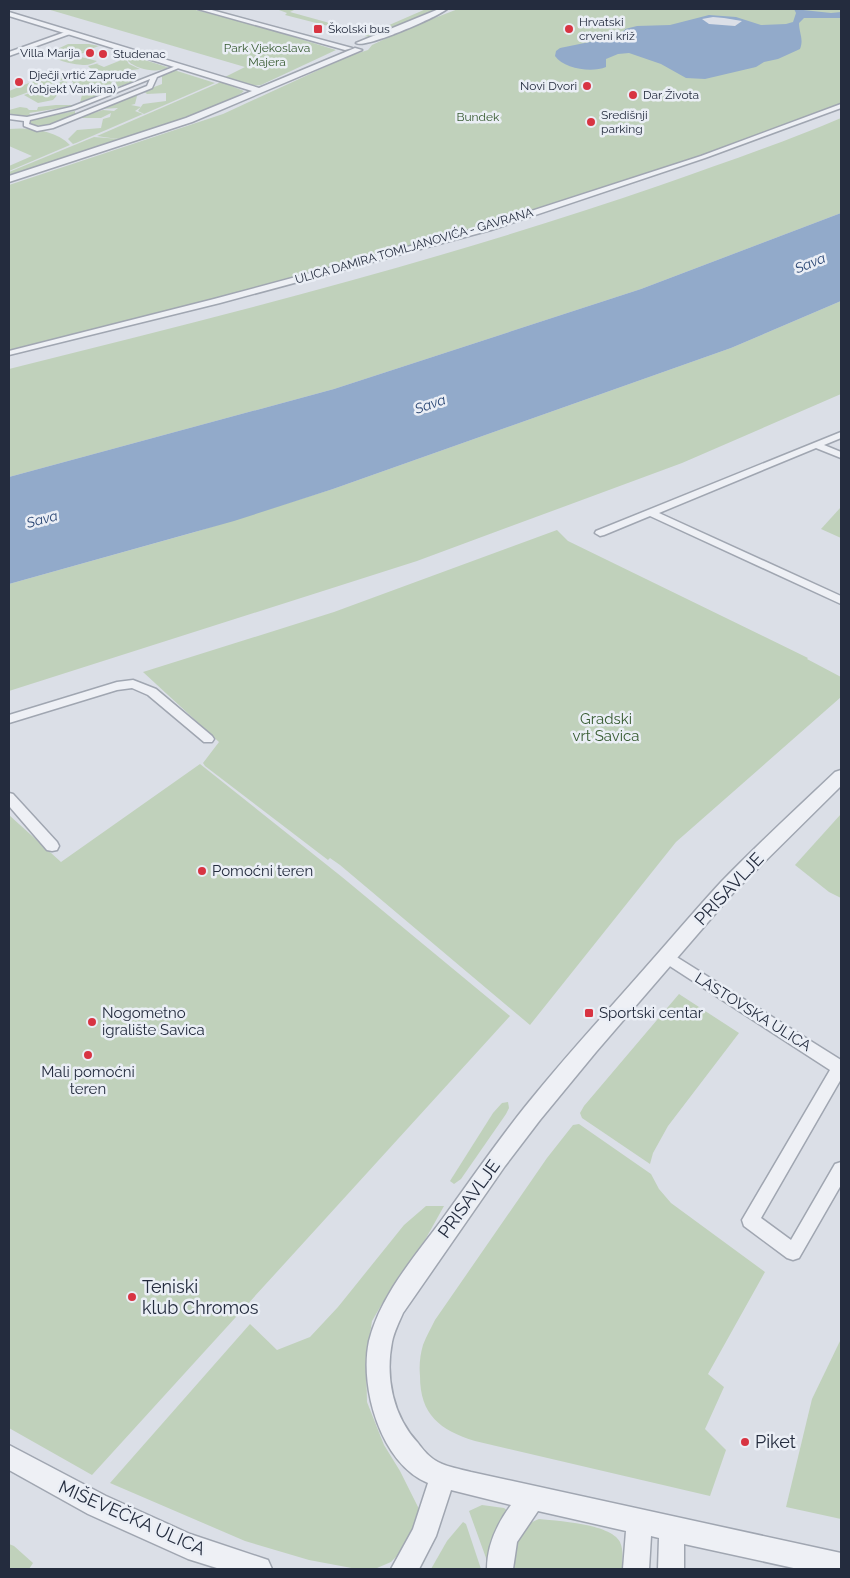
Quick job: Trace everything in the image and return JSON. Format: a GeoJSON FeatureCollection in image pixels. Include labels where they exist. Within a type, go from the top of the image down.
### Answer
{"type":"FeatureCollection","features":[{"type":"Feature","properties":{"kind":"street"},"geometry":{"type":"LineString","coordinates":[[201,9],[348,48]]}},
{"type":"Feature","properties":{"kind":"street"},"geometry":{"type":"LineString","coordinates":[[226,9],[360,45]]}},
{"type":"Feature","properties":{"kind":"street"},"geometry":{"type":"LineString","coordinates":[[320,64],[340,54],[348,48],[348,45],[360,45],[444,9]]}},
{"type":"Feature","properties":{"kind":"street"},"geometry":{"type":"LineString","coordinates":[[9,14],[259,91]]}},
{"type":"Feature","properties":{"kind":"street"},"geometry":{"type":"LineString","coordinates":[[268,26],[335,47],[339,49],[340,54]]}},
{"type":"Feature","properties":{"kind":"street"},"geometry":{"type":"LineString","coordinates":[[9,179],[166,128],[259,91],[392,32]]}},
{"type":"Feature","properties":{"kind":"street"},"geometry":{"type":"LineString","coordinates":[[9,54],[68,33]]}},
{"type":"Feature","properties":{"kind":"street"},"geometry":{"type":"LineString","coordinates":[[341,40],[378,37]]}},
{"type":"Feature","properties":{"kind":"street"},"geometry":{"type":"LineString","coordinates":[[9,117],[27,119],[81,106],[178,66]]}},
{"type":"Feature","properties":{"kind":"street"},"geometry":{"type":"LineString","coordinates":[[27,119],[26,124],[32,128],[51,127],[150,87],[154,76]]}},
{"type":"Feature","properties":{"kind":"street","name":"ULICA DAMIRA TOMLJANOVIĆA - GAVRANA"},"geometry":{"type":"LineString","coordinates":[[9,353],[217,301],[488,228],[703,156],[841,106]]}},
{"type":"Feature","properties":{"kind":"street"},"geometry":{"type":"LineString","coordinates":[[600,532],[652,513],[841,435]]}},
{"type":"Feature","properties":{"kind":"street"},"geometry":{"type":"LineString","coordinates":[[818,446],[841,455]]}},
{"type":"Feature","properties":{"kind":"street"},"geometry":{"type":"LineString","coordinates":[[652,513],[841,600]]}},
{"type":"Feature","properties":{"kind":"street"},"geometry":{"type":"LineString","coordinates":[[9,719],[118,686],[133,684],[152,692],[208,739]]}},
{"type":"Feature","properties":{"kind":"street","name":"PRISAVLJE"},"geometry":{"type":"LineString","coordinates":[[672,1528],[533,1498],[431,1472],[412,1455],[391,1426],[384,1407],[379,1384],[378,1361],[381,1340],[387,1320],[403,1292],[533,1113],[667,956],[734,881],[841,776]]}},
{"type":"Feature","properties":{"kind":"street"},"geometry":{"type":"LineString","coordinates":[[9,798],[52,846]]}},
{"type":"Feature","properties":{"kind":"street","name":"LASTOVSKA ULICA"},"geometry":{"type":"LineString","coordinates":[[667,956],[841,1068],[750,1220],[793,1252],[841,1170]]}},
{"type":"Feature","properties":{"kind":"street","name":"MIŠEVEČKA ULICA"},"geometry":{"type":"LineString","coordinates":[[9,1457],[97,1505],[188,1546],[259,1569]]}},
{"type":"Feature","properties":{"kind":"street"},"geometry":{"type":"LineString","coordinates":[[404,1569],[411,1560],[428,1527],[442,1476]]}},
{"type":"Feature","properties":{"kind":"street"},"geometry":{"type":"LineString","coordinates":[[500,1569],[503,1546],[510,1529],[518,1515],[533,1498]]}},
{"type":"Feature","properties":{"kind":"street"},"geometry":{"type":"LineString","coordinates":[[636,1569],[639,1521]]}},
{"type":"Feature","properties":{"kind":"street"},"geometry":{"type":"LineString","coordinates":[[670,1569],[672,1528],[841,1566]]}},
{"type":"Feature","properties":{"kind":"green space","name":"Park Vjekoslava Majera"},"geometry":{"type":"Polygon","coordinates":[[[47,9],[192,9],[261,27],[336,50],[261,85],[252,86],[223,78],[245,67],[47,9]]]}},
{"type":"Feature","properties":{"kind":"green space"},"geometry":{"type":"Polygon","coordinates":[[[426,9],[436,9],[371,37],[364,36],[426,9]]]}},
{"type":"Feature","properties":{"kind":"green space","name":"Bundek"},"geometry":{"type":"Polygon","coordinates":[[[458,9],[841,9],[841,104],[705,155],[496,224],[345,266],[9,350],[9,185],[223,114],[349,56],[368,50],[372,45],[406,29],[458,9]]]}},
{"type":"Feature","properties":{"kind":"green space"},"geometry":{"type":"Polygon","coordinates":[[[279,10],[294,10],[290,12],[344,27],[340,29],[285,15],[287,13],[279,10]]]}},
{"type":"Feature","properties":{"kind":"green space"},"geometry":{"type":"Polygon","coordinates":[[[68,44],[99,46],[85,51],[51,52],[68,44]]]}},
{"type":"Feature","properties":{"kind":"green space"},"geometry":{"type":"Polygon","coordinates":[[[87,51],[77,56],[97,61],[87,65],[76,64],[65,62],[48,53],[87,51]]]}},
{"type":"Feature","properties":{"kind":"green space"},"geometry":{"type":"Polygon","coordinates":[[[129,55],[168,68],[153,70],[142,68],[128,61],[127,56],[129,55]]]}},
{"type":"Feature","properties":{"kind":"green space"},"geometry":{"type":"Polygon","coordinates":[[[124,56],[129,64],[140,69],[116,72],[114,75],[92,70],[88,66],[99,63],[97,64],[104,67],[124,59],[121,57],[124,56]]]}},
{"type":"Feature","properties":{"kind":"green space"},"geometry":{"type":"Polygon","coordinates":[[[174,70],[215,83],[144,114],[138,111],[143,104],[166,101],[166,93],[147,94],[144,91],[162,84],[162,75],[174,70]]]}},
{"type":"Feature","properties":{"kind":"green space"},"geometry":{"type":"Polygon","coordinates":[[[51,74],[65,79],[12,98],[9,97],[9,91],[51,74]]]}},
{"type":"Feature","properties":{"kind":"green space"},"geometry":{"type":"Polygon","coordinates":[[[108,76],[114,80],[111,83],[115,84],[116,81],[139,80],[114,88],[114,86],[104,90],[105,94],[80,103],[82,95],[91,91],[91,87],[94,85],[90,87],[89,90],[79,94],[71,79],[108,76]]]}},
{"type":"Feature","properties":{"kind":"green space"},"geometry":{"type":"Polygon","coordinates":[[[66,80],[67,84],[53,100],[38,103],[24,95],[66,80]]]}},
{"type":"Feature","properties":{"kind":"green space"},"geometry":{"type":"Polygon","coordinates":[[[221,82],[244,91],[206,110],[134,135],[118,139],[97,136],[221,82]]]}},
{"type":"Feature","properties":{"kind":"green space"},"geometry":{"type":"Polygon","coordinates":[[[134,95],[137,96],[135,104],[131,105],[141,107],[135,111],[143,114],[73,144],[68,139],[77,130],[101,128],[103,119],[110,117],[111,113],[101,118],[78,118],[103,110],[114,111],[118,108],[101,109],[134,95]]]}},
{"type":"Feature","properties":{"kind":"green space"},"geometry":{"type":"Polygon","coordinates":[[[79,105],[29,113],[31,115],[23,117],[14,116],[9,113],[9,110],[20,107],[37,110],[38,107],[79,105]]]}},
{"type":"Feature","properties":{"kind":"green space"},"geometry":{"type":"Polygon","coordinates":[[[75,111],[75,114],[62,120],[64,121],[47,126],[29,125],[32,119],[75,111]]]}},
{"type":"Feature","properties":{"kind":"green space"},"geometry":{"type":"Polygon","coordinates":[[[841,118],[841,213],[641,289],[334,389],[9,477],[9,369],[255,307],[418,262],[581,212],[661,185],[774,145],[841,118]]]}},
{"type":"Feature","properties":{"kind":"green space"},"geometry":{"type":"Polygon","coordinates":[[[9,129],[25,129],[50,133],[70,145],[9,171],[9,166],[32,156],[9,146],[9,129]]]}},
{"type":"Feature","properties":{"kind":"green space"},"geometry":{"type":"Polygon","coordinates":[[[94,137],[120,139],[9,175],[9,172],[94,137]]]}},
{"type":"Feature","properties":{"kind":"green space"},"geometry":{"type":"Polygon","coordinates":[[[841,301],[841,394],[682,463],[417,561],[9,691],[9,584],[195,532],[333,489],[731,348],[841,301]]]}},
{"type":"Feature","properties":{"kind":"green space"},"geometry":{"type":"Polygon","coordinates":[[[841,507],[841,538],[821,529],[841,507]]]}},
{"type":"Feature","properties":{"kind":"green space","name":"Gradski vrt Savica"},"geometry":{"type":"Polygon","coordinates":[[[557,530],[568,541],[808,658],[841,677],[841,697],[676,842],[530,1025],[340,865],[330,858],[328,860],[205,766],[203,763],[219,742],[143,672],[334,612],[557,530]]]}},
{"type":"Feature","properties":{"kind":"green space","name":"Teniski klub Chromos"},"geometry":{"type":"Polygon","coordinates":[[[200,764],[342,877],[510,1016],[92,1475],[9,1428],[9,815],[61,862],[200,764]]]}},
{"type":"Feature","properties":{"kind":"green space"},"geometry":{"type":"Polygon","coordinates":[[[841,814],[841,898],[829,892],[795,865],[841,814]]]}},
{"type":"Feature","properties":{"kind":"green space"},"geometry":{"type":"Polygon","coordinates":[[[679,994],[739,1033],[668,1126],[653,1153],[650,1164],[582,1118],[580,1113],[679,994]]]}},
{"type":"Feature","properties":{"kind":"green space"},"geometry":{"type":"Polygon","coordinates":[[[508,1102],[509,1108],[506,1114],[461,1179],[454,1184],[450,1181],[493,1113],[502,1103],[508,1102]]]}},
{"type":"Feature","properties":{"kind":"green space"},"geometry":{"type":"Polygon","coordinates":[[[579,1124],[651,1174],[659,1189],[671,1203],[765,1272],[708,1374],[724,1387],[705,1429],[726,1450],[710,1496],[475,1441],[442,1426],[428,1411],[424,1401],[421,1390],[420,1357],[423,1345],[435,1320],[547,1158],[573,1125],[579,1124]]]}},
{"type":"Feature","properties":{"kind":"green space"},"geometry":{"type":"Polygon","coordinates":[[[426,1206],[444,1206],[425,1240],[389,1292],[372,1321],[366,1360],[367,1402],[384,1445],[400,1471],[419,1509],[416,1526],[407,1546],[391,1562],[377,1568],[357,1569],[309,1560],[245,1541],[110,1483],[250,1324],[277,1350],[310,1337],[338,1307],[404,1225],[426,1206]]]}},
{"type":"Feature","properties":{"kind":"green space"},"geometry":{"type":"Polygon","coordinates":[[[841,1339],[841,1519],[786,1507],[812,1399],[841,1339]]]}},
{"type":"Feature","properties":{"kind":"green space"},"geometry":{"type":"Polygon","coordinates":[[[482,1505],[504,1508],[509,1512],[493,1550],[492,1569],[490,1569],[469,1511],[482,1505]]]}},
{"type":"Feature","properties":{"kind":"green space"},"geometry":{"type":"Polygon","coordinates":[[[539,1519],[596,1527],[615,1536],[620,1542],[622,1549],[622,1569],[510,1569],[510,1562],[517,1539],[527,1527],[539,1519]]]}},
{"type":"Feature","properties":{"kind":"green space"},"geometry":{"type":"Polygon","coordinates":[[[463,1522],[466,1524],[481,1569],[431,1569],[447,1541],[463,1522]]]}},
{"type":"Feature","properties":{"kind":"green space"},"geometry":{"type":"Polygon","coordinates":[[[9,1544],[14,1546],[33,1563],[29,1569],[9,1569],[9,1544]]]}},
{"type":"Feature","properties":{"kind":"water"},"geometry":{"type":"Polygon","coordinates":[[[794,9],[831,13],[841,12],[841,18],[804,18],[799,23],[800,49],[778,59],[764,62],[756,67],[705,79],[686,78],[661,64],[629,53],[618,54],[606,59],[606,67],[593,70],[571,67],[555,56],[556,51],[560,48],[614,37],[625,29],[637,26],[670,25],[709,15],[736,17],[761,25],[786,24],[793,22],[796,13],[794,9]]]}},
{"type":"Feature","properties":{"kind":"water","name":"Sava"},"geometry":{"type":"Polygon","coordinates":[[[841,213],[841,301],[731,348],[333,489],[234,521],[9,584],[9,477],[334,389],[641,289],[841,213]]]}},
{"type":"Feature","properties":{"kind":"pier"},"geometry":{"type":"Polygon","coordinates":[[[713,17],[742,21],[735,26],[709,24],[702,19],[713,17]]]}},
{"type":"Feature","properties":{"kind":"place","name":"Školski bus"},"geometry":{"type":"Point","coordinates":[318,29]}},
{"type":"Feature","properties":{"kind":"place","name":"Hrvatski crveni križ"},"geometry":{"type":"Point","coordinates":[569,29]}},
{"type":"Feature","properties":{"kind":"place","name":"Villa Marija"},"geometry":{"type":"Point","coordinates":[90,53]}},
{"type":"Feature","properties":{"kind":"place","name":"Studenac"},"geometry":{"type":"Point","coordinates":[103,54]}},
{"type":"Feature","properties":{"kind":"place","name":"Dječji vrtić Zapruđe (objekt Vankina)"},"geometry":{"type":"Point","coordinates":[19,82]}},
{"type":"Feature","properties":{"kind":"place","name":"Novi Dvori"},"geometry":{"type":"Point","coordinates":[587,86]}},
{"type":"Feature","properties":{"kind":"place","name":"Dar Života"},"geometry":{"type":"Point","coordinates":[633,95]}},
{"type":"Feature","properties":{"kind":"place","name":"Središnji parking"},"geometry":{"type":"Point","coordinates":[591,122]}},
{"type":"Feature","properties":{"kind":"place","name":"Pomoćni teren"},"geometry":{"type":"Point","coordinates":[202,871]}},
{"type":"Feature","properties":{"kind":"place","name":"Sportski centar"},"geometry":{"type":"Point","coordinates":[589,1013]}},
{"type":"Feature","properties":{"kind":"place","name":"Nogometno igralište Savica"},"geometry":{"type":"Point","coordinates":[92,1022]}},
{"type":"Feature","properties":{"kind":"place","name":"Mali pomoćni teren"},"geometry":{"type":"Point","coordinates":[88,1055]}},
{"type":"Feature","properties":{"kind":"place","name":"Teniski klub Chromos"},"geometry":{"type":"Point","coordinates":[132,1297]}},
{"type":"Feature","properties":{"kind":"place","name":"Piket"},"geometry":{"type":"Point","coordinates":[745,1442]}}]}
